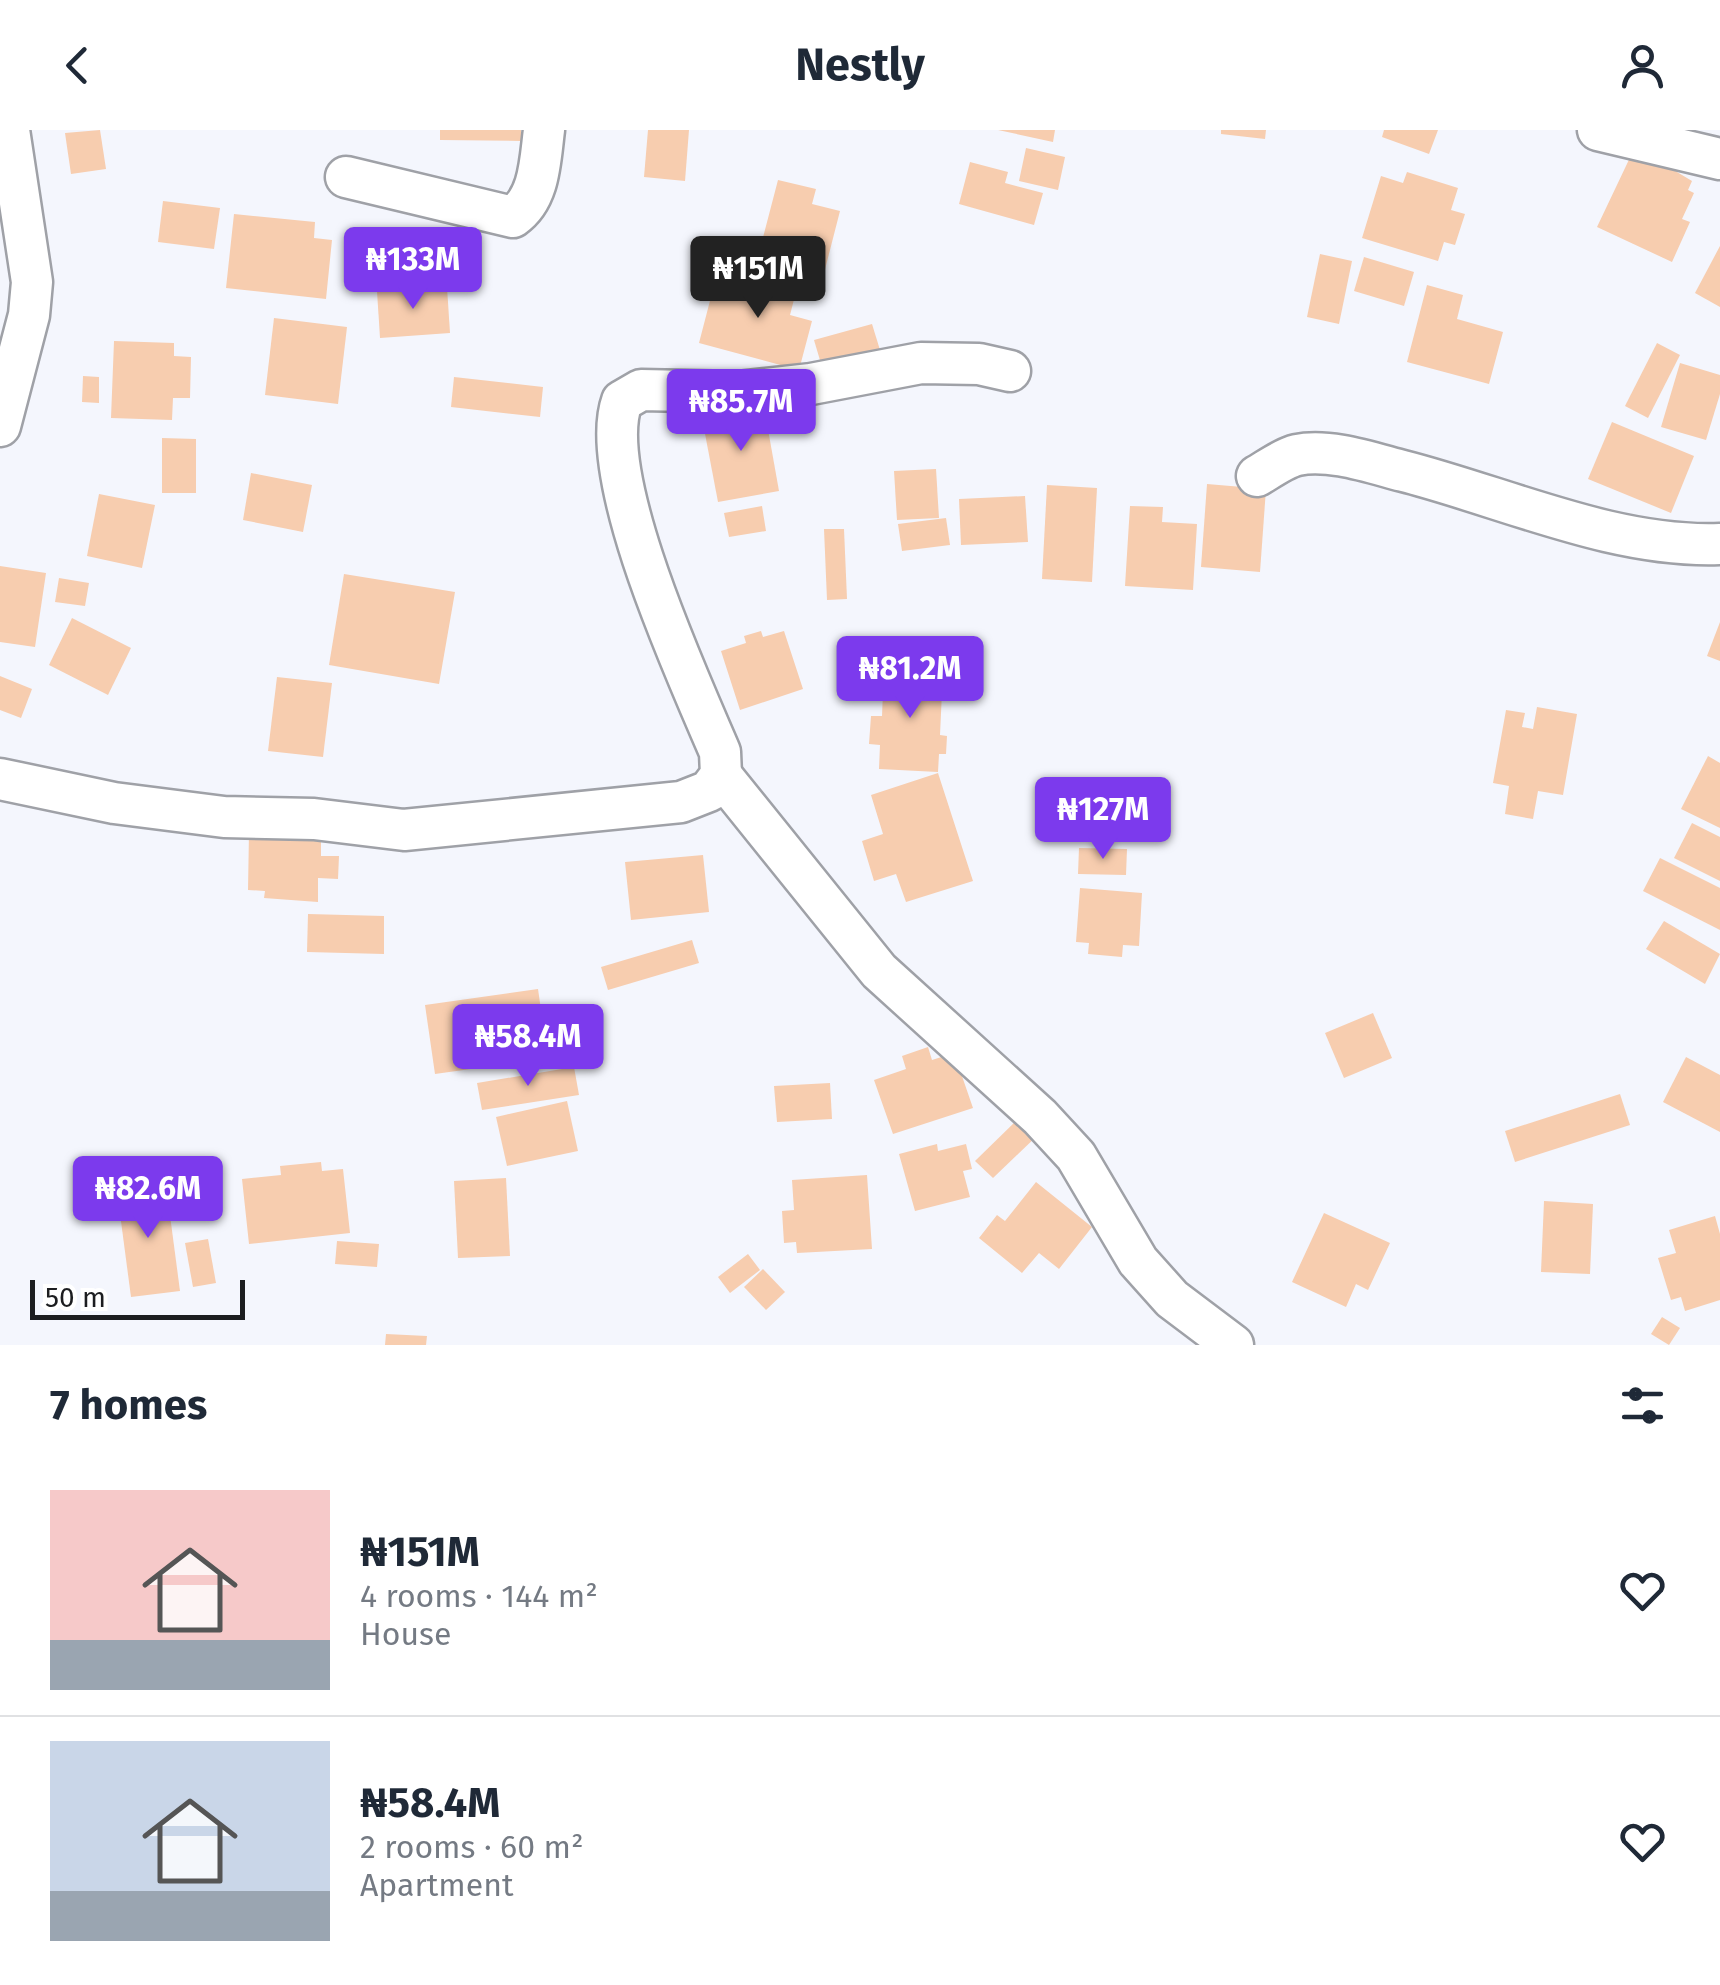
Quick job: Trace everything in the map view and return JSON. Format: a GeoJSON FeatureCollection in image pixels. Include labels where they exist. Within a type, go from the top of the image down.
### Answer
{"type":"FeatureCollection","features":[{"type":"Feature","properties":{"kind":"street"},"geometry":{"type":"LineString","coordinates":[[0,426],[29,316],[32,282],[9,130]]}},
{"type":"Feature","properties":{"kind":"street"},"geometry":{"type":"LineString","coordinates":[[346,177],[513,217],[526,208],[535,186],[544,130]]}},
{"type":"Feature","properties":{"kind":"street"},"geometry":{"type":"LineString","coordinates":[[1598,130],[1720,159]]}},
{"type":"Feature","properties":{"kind":"street"},"geometry":{"type":"LineString","coordinates":[[1010,371],[979,364],[921,364],[812,384],[737,392],[642,390],[622,401],[616,438],[626,492],[656,606],[720,752],[721,775],[879,971],[1040,1117],[1076,1156],[1118,1232],[1160,1287],[1232,1345]]}},
{"type":"Feature","properties":{"kind":"street"},"geometry":{"type":"LineString","coordinates":[[1257,476],[1298,455],[1356,459],[1488,492],[1604,530],[1660,543],[1720,544]]}},
{"type":"Feature","properties":{"kind":"street"},"geometry":{"type":"LineString","coordinates":[[0,779],[114,803],[206,815],[314,819],[404,830],[681,802],[709,791],[721,775]]}},
{"type":"Feature","properties":{"kind":"building"},"geometry":{"type":"Polygon","coordinates":[[[100,130],[106,169],[71,174],[65,133],[100,130]]]}},
{"type":"Feature","properties":{"kind":"building"},"geometry":{"type":"Polygon","coordinates":[[[440,130],[521,130],[521,141],[440,140],[440,130]]]}},
{"type":"Feature","properties":{"kind":"building"},"geometry":{"type":"Polygon","coordinates":[[[648,130],[689,130],[685,181],[644,177],[648,130]]]}},
{"type":"Feature","properties":{"kind":"building"},"geometry":{"type":"Polygon","coordinates":[[[998,130],[1055,130],[1053,142],[998,130]]]}},
{"type":"Feature","properties":{"kind":"building"},"geometry":{"type":"Polygon","coordinates":[[[1221,130],[1266,130],[1265,139],[1221,134],[1221,130]]]}},
{"type":"Feature","properties":{"kind":"building"},"geometry":{"type":"Polygon","coordinates":[[[1384,130],[1438,130],[1429,154],[1382,137],[1384,130]]]}},
{"type":"Feature","properties":{"kind":"building"},"geometry":{"type":"Polygon","coordinates":[[[1635,147],[1692,181],[1688,190],[1694,193],[1682,219],[1690,222],[1672,262],[1597,227],[1635,147]]]}},
{"type":"Feature","properties":{"kind":"building"},"geometry":{"type":"Polygon","coordinates":[[[1026,148],[1065,157],[1058,190],[1019,181],[1026,148]]]}},
{"type":"Feature","properties":{"kind":"building"},"geometry":{"type":"Polygon","coordinates":[[[970,162],[1008,172],[1005,183],[1043,193],[1034,225],[959,204],[970,162]]]}},
{"type":"Feature","properties":{"kind":"building"},"geometry":{"type":"Polygon","coordinates":[[[1407,172],[1458,188],[1451,210],[1465,214],[1455,245],[1444,242],[1438,261],[1362,238],[1381,176],[1403,183],[1407,172]]]}},
{"type":"Feature","properties":{"kind":"building"},"geometry":{"type":"Polygon","coordinates":[[[778,180],[816,189],[812,204],[840,211],[821,285],[755,268],[778,180]]]}},
{"type":"Feature","properties":{"kind":"building"},"geometry":{"type":"Polygon","coordinates":[[[163,201],[220,208],[214,249],[158,242],[163,201]]]}},
{"type":"Feature","properties":{"kind":"building"},"geometry":{"type":"Polygon","coordinates":[[[234,214],[315,222],[314,238],[332,240],[326,299],[226,288],[234,214]]]}},
{"type":"Feature","properties":{"kind":"building"},"geometry":{"type":"Polygon","coordinates":[[[1720,246],[1720,307],[1695,293],[1720,246]]]}},
{"type":"Feature","properties":{"kind":"building"},"geometry":{"type":"Polygon","coordinates":[[[1320,254],[1352,261],[1339,324],[1307,317],[1320,254]]]}},
{"type":"Feature","properties":{"kind":"building"},"geometry":{"type":"Polygon","coordinates":[[[1364,257],[1414,272],[1404,306],[1354,291],[1364,257]]]}},
{"type":"Feature","properties":{"kind":"building"},"geometry":{"type":"Polygon","coordinates":[[[741,269],[798,284],[790,315],[812,321],[799,370],[699,343],[712,293],[733,299],[741,269]]]}},
{"type":"Feature","properties":{"kind":"building"},"geometry":{"type":"Polygon","coordinates":[[[1427,285],[1463,295],[1457,319],[1503,332],[1489,384],[1407,362],[1427,285]]]}},
{"type":"Feature","properties":{"kind":"building"},"geometry":{"type":"Polygon","coordinates":[[[447,287],[450,333],[380,338],[377,291],[447,287]]]}},
{"type":"Feature","properties":{"kind":"building"},"geometry":{"type":"Polygon","coordinates":[[[274,318],[347,327],[338,404],[265,395],[274,318]]]}},
{"type":"Feature","properties":{"kind":"building"},"geometry":{"type":"Polygon","coordinates":[[[872,324],[880,350],[822,367],[814,340],[872,324]]]}},
{"type":"Feature","properties":{"kind":"building"},"geometry":{"type":"Polygon","coordinates":[[[114,341],[174,343],[174,356],[191,357],[190,398],[173,398],[172,420],[111,418],[114,341]]]}},
{"type":"Feature","properties":{"kind":"building"},"geometry":{"type":"Polygon","coordinates":[[[1657,343],[1680,355],[1648,418],[1625,406],[1657,343]]]}},
{"type":"Feature","properties":{"kind":"building"},"geometry":{"type":"Polygon","coordinates":[[[1680,363],[1720,375],[1720,394],[1706,440],[1661,427],[1680,363]]]}},
{"type":"Feature","properties":{"kind":"building"},"geometry":{"type":"Polygon","coordinates":[[[83,376],[99,377],[99,403],[82,402],[83,376]]]}},
{"type":"Feature","properties":{"kind":"building"},"geometry":{"type":"Polygon","coordinates":[[[454,377],[543,387],[540,417],[451,407],[454,377]]]}},
{"type":"Feature","properties":{"kind":"building"},"geometry":{"type":"Polygon","coordinates":[[[764,407],[779,491],[718,502],[702,418],[764,407]]]}},
{"type":"Feature","properties":{"kind":"building"},"geometry":{"type":"Polygon","coordinates":[[[1612,422],[1694,456],[1671,513],[1588,479],[1612,422]]]}},
{"type":"Feature","properties":{"kind":"building"},"geometry":{"type":"Polygon","coordinates":[[[162,438],[196,439],[196,493],[162,493],[162,438]]]}},
{"type":"Feature","properties":{"kind":"building"},"geometry":{"type":"Polygon","coordinates":[[[936,469],[939,518],[897,520],[894,471],[936,469]]]}},
{"type":"Feature","properties":{"kind":"building"},"geometry":{"type":"Polygon","coordinates":[[[251,473],[312,485],[303,532],[243,520],[251,473]]]}},
{"type":"Feature","properties":{"kind":"building"},"geometry":{"type":"Polygon","coordinates":[[[1207,484],[1266,489],[1260,572],[1201,567],[1207,484]]]}},
{"type":"Feature","properties":{"kind":"building"},"geometry":{"type":"Polygon","coordinates":[[[1047,485],[1097,488],[1092,582],[1042,579],[1047,485]]]}},
{"type":"Feature","properties":{"kind":"building"},"geometry":{"type":"Polygon","coordinates":[[[99,494],[155,505],[142,568],[87,556],[99,494]]]}},
{"type":"Feature","properties":{"kind":"building"},"geometry":{"type":"Polygon","coordinates":[[[1025,496],[1028,542],[961,545],[959,499],[1025,496]]]}},
{"type":"Feature","properties":{"kind":"building"},"geometry":{"type":"Polygon","coordinates":[[[762,506],[766,531],[729,537],[724,513],[762,506]]]}},
{"type":"Feature","properties":{"kind":"building"},"geometry":{"type":"Polygon","coordinates":[[[1130,506],[1163,507],[1162,522],[1197,524],[1193,590],[1125,586],[1130,506]]]}},
{"type":"Feature","properties":{"kind":"building"},"geometry":{"type":"Polygon","coordinates":[[[946,518],[950,545],[902,551],[898,524],[946,518]]]}},
{"type":"Feature","properties":{"kind":"building"},"geometry":{"type":"Polygon","coordinates":[[[824,529],[844,529],[847,599],[827,600],[824,529]]]}},
{"type":"Feature","properties":{"kind":"building"},"geometry":{"type":"Polygon","coordinates":[[[0,566],[46,573],[35,647],[0,642],[0,566]]]}},
{"type":"Feature","properties":{"kind":"building"},"geometry":{"type":"Polygon","coordinates":[[[344,574],[455,592],[439,684],[329,665],[344,574]]]}},
{"type":"Feature","properties":{"kind":"building"},"geometry":{"type":"Polygon","coordinates":[[[59,578],[89,583],[85,606],[55,602],[59,578]]]}},
{"type":"Feature","properties":{"kind":"building"},"geometry":{"type":"Polygon","coordinates":[[[72,618],[131,648],[108,695],[49,665],[72,618]]]}},
{"type":"Feature","properties":{"kind":"building"},"geometry":{"type":"Polygon","coordinates":[[[1720,622],[1720,661],[1707,656],[1720,622]]]}},
{"type":"Feature","properties":{"kind":"building"},"geometry":{"type":"Polygon","coordinates":[[[761,631],[763,637],[784,631],[803,689],[740,710],[721,651],[746,643],[744,636],[761,631]]]}},
{"type":"Feature","properties":{"kind":"building"},"geometry":{"type":"Polygon","coordinates":[[[884,667],[943,670],[940,735],[947,736],[946,754],[939,754],[938,772],[879,769],[880,745],[869,744],[871,716],[882,716],[884,667]]]}},
{"type":"Feature","properties":{"kind":"building"},"geometry":{"type":"Polygon","coordinates":[[[0,676],[32,689],[21,718],[0,710],[0,676]]]}},
{"type":"Feature","properties":{"kind":"building"},"geometry":{"type":"Polygon","coordinates":[[[277,677],[332,683],[323,757],[268,751],[277,677]]]}},
{"type":"Feature","properties":{"kind":"building"},"geometry":{"type":"Polygon","coordinates":[[[1537,707],[1577,714],[1563,795],[1538,791],[1533,819],[1505,814],[1509,786],[1493,783],[1506,710],[1525,713],[1522,727],[1533,729],[1537,707]]]}},
{"type":"Feature","properties":{"kind":"building"},"geometry":{"type":"Polygon","coordinates":[[[1708,756],[1720,763],[1720,828],[1681,809],[1708,756]]]}},
{"type":"Feature","properties":{"kind":"building"},"geometry":{"type":"Polygon","coordinates":[[[938,773],[973,881],[906,902],[896,874],[874,881],[862,841],[883,834],[871,795],[938,773]]]}},
{"type":"Feature","properties":{"kind":"building"},"geometry":{"type":"Polygon","coordinates":[[[1692,823],[1720,837],[1720,881],[1674,858],[1692,823]]]}},
{"type":"Feature","properties":{"kind":"building"},"geometry":{"type":"Polygon","coordinates":[[[249,832],[321,835],[321,856],[339,856],[338,879],[318,878],[318,902],[264,898],[265,891],[248,890],[249,832]]]}},
{"type":"Feature","properties":{"kind":"building"},"geometry":{"type":"Polygon","coordinates":[[[1079,848],[1127,849],[1126,875],[1078,874],[1079,848]]]}},
{"type":"Feature","properties":{"kind":"building"},"geometry":{"type":"Polygon","coordinates":[[[703,855],[709,912],[631,920],[625,862],[703,855]]]}},
{"type":"Feature","properties":{"kind":"building"},"geometry":{"type":"Polygon","coordinates":[[[1660,858],[1720,888],[1720,930],[1643,891],[1660,858]]]}},
{"type":"Feature","properties":{"kind":"building"},"geometry":{"type":"Polygon","coordinates":[[[1080,888],[1142,893],[1139,946],[1123,945],[1122,957],[1088,954],[1089,943],[1076,942],[1080,888]]]}},
{"type":"Feature","properties":{"kind":"building"},"geometry":{"type":"Polygon","coordinates":[[[308,914],[384,916],[384,954],[307,952],[308,914]]]}},
{"type":"Feature","properties":{"kind":"building"},"geometry":{"type":"Polygon","coordinates":[[[1664,921],[1720,954],[1705,984],[1646,949],[1664,921]]]}},
{"type":"Feature","properties":{"kind":"building"},"geometry":{"type":"Polygon","coordinates":[[[692,940],[699,963],[608,990],[601,967],[692,940]]]}},
{"type":"Feature","properties":{"kind":"building"},"geometry":{"type":"Polygon","coordinates":[[[538,989],[548,1058],[435,1074],[425,1005],[538,989]]]}},
{"type":"Feature","properties":{"kind":"building"},"geometry":{"type":"Polygon","coordinates":[[[1373,1013],[1392,1058],[1344,1078],[1325,1033],[1373,1013]]]}},
{"type":"Feature","properties":{"kind":"building"},"geometry":{"type":"Polygon","coordinates":[[[928,1047],[932,1060],[954,1053],[973,1108],[893,1134],[874,1080],[906,1069],[902,1056],[928,1047]]]}},
{"type":"Feature","properties":{"kind":"building"},"geometry":{"type":"Polygon","coordinates":[[[1686,1057],[1720,1075],[1720,1132],[1663,1102],[1686,1057]]]}},
{"type":"Feature","properties":{"kind":"building"},"geometry":{"type":"Polygon","coordinates":[[[574,1067],[579,1095],[482,1110],[477,1083],[574,1067]]]}},
{"type":"Feature","properties":{"kind":"building"},"geometry":{"type":"Polygon","coordinates":[[[830,1083],[832,1119],[777,1122],[774,1086],[830,1083]]]}},
{"type":"Feature","properties":{"kind":"building"},"geometry":{"type":"Polygon","coordinates":[[[1620,1094],[1630,1125],[1515,1162],[1505,1131],[1620,1094]]]}},
{"type":"Feature","properties":{"kind":"building"},"geometry":{"type":"Polygon","coordinates":[[[567,1101],[578,1151],[507,1166],[496,1117],[567,1101]]]}},
{"type":"Feature","properties":{"kind":"building"},"geometry":{"type":"Polygon","coordinates":[[[1022,1115],[1040,1133],[993,1178],[975,1161],[1022,1115]]]}},
{"type":"Feature","properties":{"kind":"building"},"geometry":{"type":"Polygon","coordinates":[[[937,1144],[938,1151],[966,1144],[972,1169],[963,1171],[970,1197],[915,1211],[899,1154],[937,1144]]]}},
{"type":"Feature","properties":{"kind":"building"},"geometry":{"type":"Polygon","coordinates":[[[321,1162],[322,1171],[343,1169],[350,1233],[249,1244],[242,1179],[281,1175],[280,1166],[321,1162]]]}},
{"type":"Feature","properties":{"kind":"building"},"geometry":{"type":"Polygon","coordinates":[[[867,1175],[872,1249],[797,1253],[796,1242],[784,1243],[782,1211],[794,1210],[792,1180],[867,1175]]]}},
{"type":"Feature","properties":{"kind":"building"},"geometry":{"type":"Polygon","coordinates":[[[506,1178],[510,1256],[458,1258],[454,1181],[506,1178]]]}},
{"type":"Feature","properties":{"kind":"building"},"geometry":{"type":"Polygon","coordinates":[[[1036,1182],[1092,1227],[1059,1269],[1039,1253],[1022,1273],[979,1238],[997,1215],[1005,1221],[1036,1182]]]}},
{"type":"Feature","properties":{"kind":"building"},"geometry":{"type":"Polygon","coordinates":[[[166,1185],[180,1291],[131,1297],[117,1191],[166,1185]]]}},
{"type":"Feature","properties":{"kind":"building"},"geometry":{"type":"Polygon","coordinates":[[[1544,1201],[1593,1204],[1590,1274],[1541,1272],[1544,1201]]]}},
{"type":"Feature","properties":{"kind":"building"},"geometry":{"type":"Polygon","coordinates":[[[1324,1213],[1390,1243],[1368,1290],[1356,1284],[1346,1307],[1292,1282],[1324,1213]]]}},
{"type":"Feature","properties":{"kind":"building"},"geometry":{"type":"Polygon","coordinates":[[[1715,1216],[1720,1234],[1720,1300],[1685,1311],[1681,1297],[1671,1300],[1658,1258],[1676,1253],[1669,1230],[1715,1216]]]}},
{"type":"Feature","properties":{"kind":"building"},"geometry":{"type":"Polygon","coordinates":[[[208,1239],[216,1283],[193,1287],[185,1243],[208,1239]]]}},
{"type":"Feature","properties":{"kind":"building"},"geometry":{"type":"Polygon","coordinates":[[[337,1241],[379,1244],[377,1267],[335,1264],[337,1241]]]}},
{"type":"Feature","properties":{"kind":"building"},"geometry":{"type":"Polygon","coordinates":[[[748,1254],[760,1270],[730,1293],[718,1277],[748,1254]]]}},
{"type":"Feature","properties":{"kind":"building"},"geometry":{"type":"Polygon","coordinates":[[[763,1269],[785,1292],[766,1310],[744,1287],[763,1269]]]}},
{"type":"Feature","properties":{"kind":"building"},"geometry":{"type":"Polygon","coordinates":[[[1662,1317],[1680,1328],[1669,1345],[1651,1334],[1662,1317]]]}},
{"type":"Feature","properties":{"kind":"building"},"geometry":{"type":"Polygon","coordinates":[[[386,1334],[427,1336],[426,1345],[385,1345],[386,1334]]]}}]}
